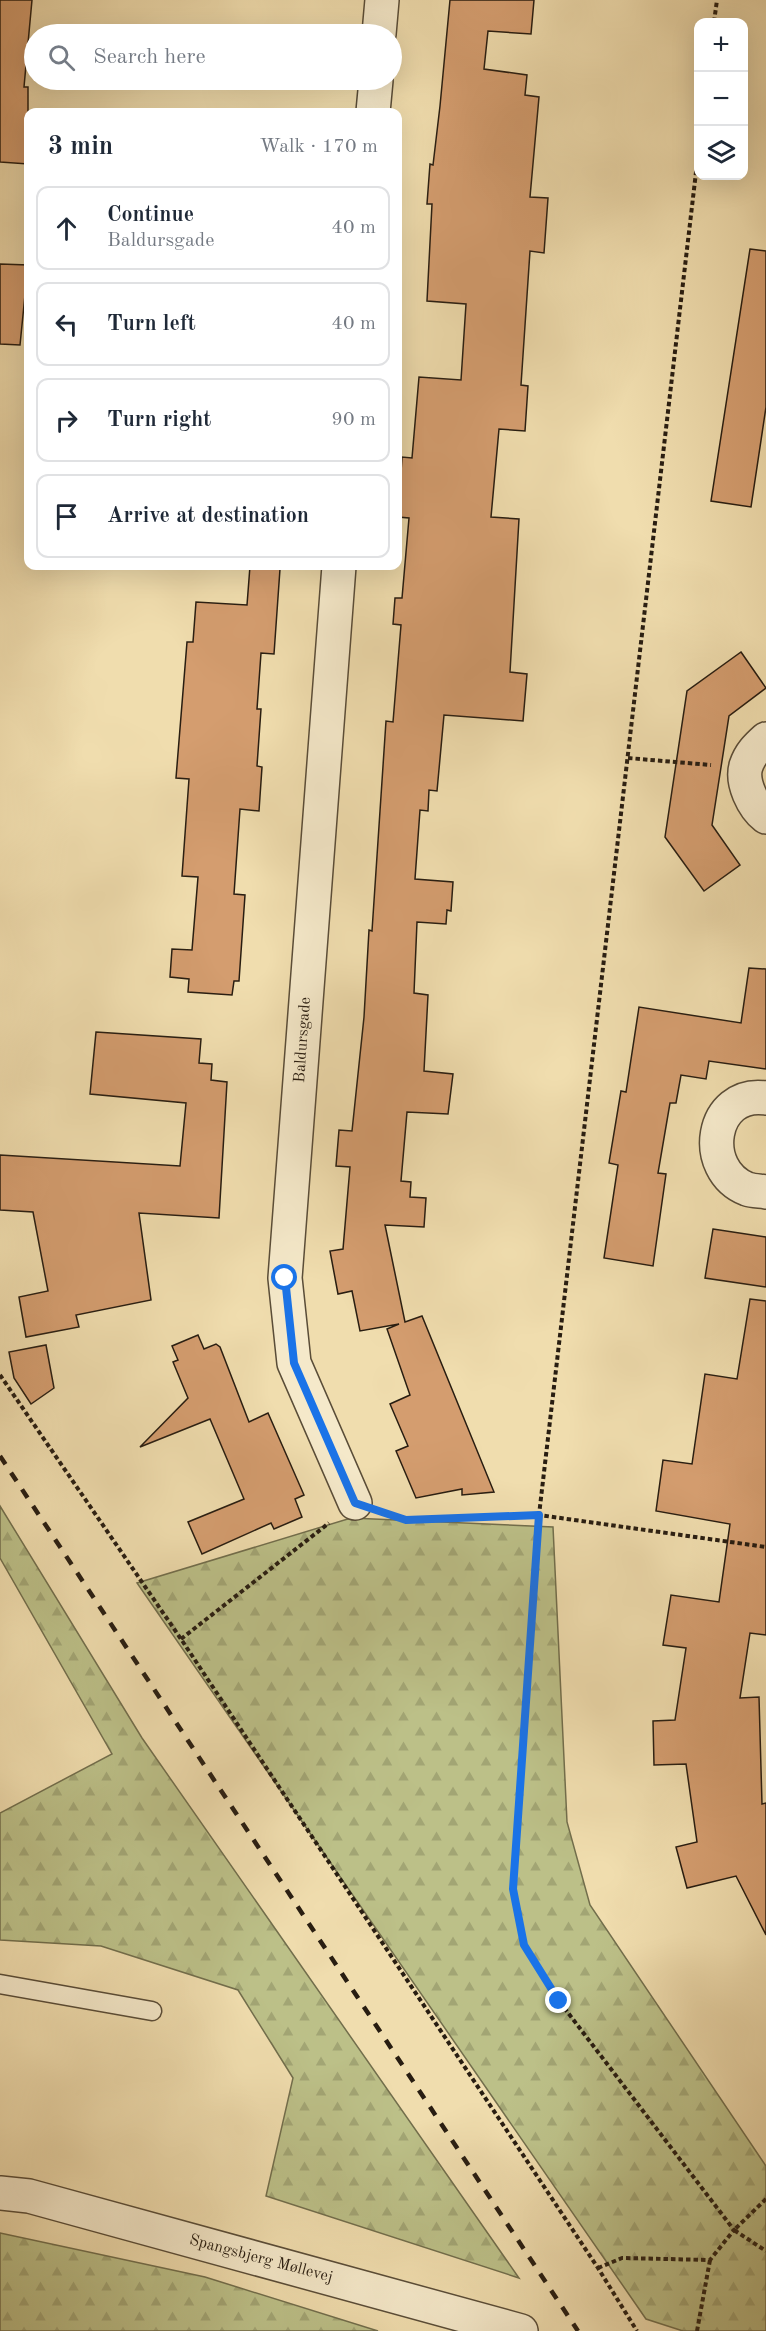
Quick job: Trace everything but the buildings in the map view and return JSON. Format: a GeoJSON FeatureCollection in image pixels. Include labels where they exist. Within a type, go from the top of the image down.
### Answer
{"type":"FeatureCollection","features":[{"type":"Feature","properties":{"kind":"street"},"geometry":{"type":"LineString","coordinates":[[380,24],[382,0]]}},
{"type":"Feature","properties":{"kind":"street"},"geometry":{"type":"LineString","coordinates":[[373,108],[375,90]]}},
{"type":"Feature","properties":{"kind":"street","name":"Baldursgade"},"geometry":{"type":"LineString","coordinates":[[339,570],[285,1278],[294,1363],[355,1503]]}},
{"type":"Feature","properties":{"kind":"street"},"geometry":{"type":"LineString","coordinates":[[766,739],[753,751],[745,768],[749,795],[766,817]]}},
{"type":"Feature","properties":{"kind":"street"},"geometry":{"type":"LineString","coordinates":[[766,1098],[759,1097],[738,1103],[723,1116],[715,1133],[719,1161],[730,1177],[747,1189],[766,1192]]}},
{"type":"Feature","properties":{"kind":"street","name":"Spangsbjerg Møllevej"},"geometry":{"type":"LineString","coordinates":[[0,2193],[29,2196],[453,2310],[521,2331]]}},
{"type":"Feature","properties":{"kind":"lane"},"geometry":{"type":"LineString","coordinates":[[0,1984],[152,2011]]}},
{"type":"Feature","properties":{"kind":"path"},"geometry":{"type":"LineString","coordinates":[[715,18],[717,0]]}},
{"type":"Feature","properties":{"kind":"path"},"geometry":{"type":"LineString","coordinates":[[696,180],[539,1515],[513,1889],[524,1945],[559,2001],[734,2230],[766,2251]]}},
{"type":"Feature","properties":{"kind":"path"},"geometry":{"type":"LineString","coordinates":[[628,758],[745,768]]}},
{"type":"Feature","properties":{"kind":"path"},"geometry":{"type":"LineString","coordinates":[[0,1375],[181,1639],[598,2268],[637,2331]]}},
{"type":"Feature","properties":{"kind":"path"},"geometry":{"type":"LineString","coordinates":[[181,1639],[355,1503],[406,1520],[539,1515],[766,1547]]}},
{"type":"Feature","properties":{"kind":"path"},"geometry":{"type":"LineString","coordinates":[[697,2331],[710,2260],[734,2230],[766,2199]]}},
{"type":"Feature","properties":{"kind":"path"},"geometry":{"type":"LineString","coordinates":[[598,2268],[622,2258],[710,2260]]}},
{"type":"Feature","properties":{"kind":"green space"},"geometry":{"type":"Polygon","coordinates":[[[0,1506],[142,1738],[519,2278],[266,2196],[293,2078],[238,1990],[101,1946],[0,1940],[0,1813],[112,1754],[0,1558],[0,1506]]]}},
{"type":"Feature","properties":{"kind":"green space"},"geometry":{"type":"Polygon","coordinates":[[[351,1518],[553,1527],[567,1822],[590,1905],[766,2166],[766,2331],[683,2331],[646,2319],[137,1583],[351,1518]]]}},
{"type":"Feature","properties":{"kind":"green space"},"geometry":{"type":"Polygon","coordinates":[[[0,2233],[205,2277],[378,2331],[0,2331],[0,2233]]]}},
{"type":"Feature","properties":{"kind":"railway"},"geometry":{"type":"LineString","coordinates":[[0,1456],[578,2331]]}},
{"type":"Feature","properties":{"kind":"route"},"geometry":{"type":"LineString","coordinates":[[285,1278],[294,1363],[355,1503],[406,1520],[539,1515],[513,1889],[524,1945],[559,2001]]}}]}
